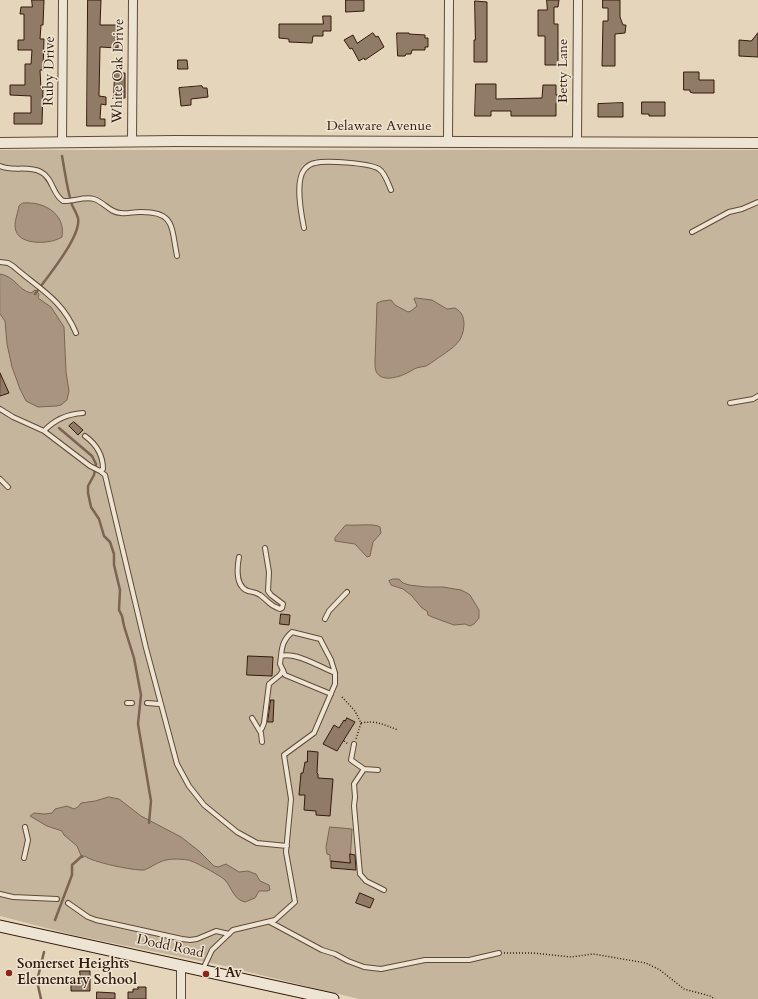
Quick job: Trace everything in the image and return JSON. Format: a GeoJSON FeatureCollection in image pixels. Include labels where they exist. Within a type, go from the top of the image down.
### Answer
{"type":"FeatureCollection","features":[{"type":"Feature","properties":{"kind":"main road","name":"Dodd Road"},"geometry":{"type":"LineString","coordinates":[[0,926],[181,965],[309,996],[333,999]]}},
{"type":"Feature","properties":{"kind":"street","name":"Ruby Drive"},"geometry":{"type":"LineString","coordinates":[[62,143],[63,0]]}},
{"type":"Feature","properties":{"kind":"street","name":"White Oak Drive"},"geometry":{"type":"LineString","coordinates":[[132,142],[133,0]]}},
{"type":"Feature","properties":{"kind":"street"},"geometry":{"type":"LineString","coordinates":[[448,141],[449,0]]}},
{"type":"Feature","properties":{"kind":"street","name":"Betty Lane"},"geometry":{"type":"LineString","coordinates":[[577,141],[578,0]]}},
{"type":"Feature","properties":{"kind":"street","name":"Delaware Avenue"},"geometry":{"type":"LineString","coordinates":[[0,143],[448,141],[758,143]]}},
{"type":"Feature","properties":{"kind":"street"},"geometry":{"type":"LineString","coordinates":[[181,965],[181,999]]}},
{"type":"Feature","properties":{"kind":"lane"},"geometry":{"type":"LineString","coordinates":[[304,228],[300,203],[300,178],[309,165],[324,162],[369,165],[378,168],[383,173],[391,190]]}},
{"type":"Feature","properties":{"kind":"lane"},"geometry":{"type":"LineString","coordinates":[[0,166],[4,168],[40,171],[46,175],[56,196],[64,201],[92,198],[101,202],[112,211],[119,213],[155,213],[166,217],[170,222],[177,256]]}},
{"type":"Feature","properties":{"kind":"lane"},"geometry":{"type":"LineString","coordinates":[[692,232],[729,212],[758,202]]}},
{"type":"Feature","properties":{"kind":"lane"},"geometry":{"type":"LineString","coordinates":[[0,262],[8,263],[13,266],[44,291],[63,309],[76,333]]}},
{"type":"Feature","properties":{"kind":"lane"},"geometry":{"type":"LineString","coordinates":[[730,404],[753,399],[758,396]]}},
{"type":"Feature","properties":{"kind":"lane"},"geometry":{"type":"LineString","coordinates":[[0,409],[13,417],[44,431],[90,466],[105,475],[160,704],[176,764],[189,786],[204,805],[236,832],[257,843],[287,846]]}},
{"type":"Feature","properties":{"kind":"lane"},"geometry":{"type":"LineString","coordinates":[[44,431],[53,422],[60,418],[83,413]]}},
{"type":"Feature","properties":{"kind":"lane"},"geometry":{"type":"LineString","coordinates":[[85,436],[94,445],[102,457],[103,469],[100,471]]}},
{"type":"Feature","properties":{"kind":"lane"},"geometry":{"type":"LineString","coordinates":[[0,479],[8,487]]}},
{"type":"Feature","properties":{"kind":"lane"},"geometry":{"type":"LineString","coordinates":[[259,594],[269,604],[282,608],[282,602],[269,593],[267,587],[268,572],[265,548]]}},
{"type":"Feature","properties":{"kind":"lane"},"geometry":{"type":"LineString","coordinates":[[238,557],[237,573],[240,582],[248,591],[271,595]]}},
{"type":"Feature","properties":{"kind":"lane"},"geometry":{"type":"LineString","coordinates":[[325,619],[329,611],[347,592]]}},
{"type":"Feature","properties":{"kind":"lane"},"geometry":{"type":"LineString","coordinates":[[203,970],[212,950],[232,930],[275,920],[294,902],[286,852],[291,799],[284,755],[314,733],[331,694],[335,684],[334,673],[330,660],[320,640],[292,632],[287,636],[282,645],[280,664],[285,675],[331,694]]}},
{"type":"Feature","properties":{"kind":"lane"},"geometry":{"type":"LineString","coordinates":[[282,656],[287,654],[334,673]]}},
{"type":"Feature","properties":{"kind":"lane"},"geometry":{"type":"LineString","coordinates":[[260,730],[264,723],[269,684],[280,676],[283,670]]}},
{"type":"Feature","properties":{"kind":"lane"},"geometry":{"type":"LineString","coordinates":[[147,703],[160,704]]}},
{"type":"Feature","properties":{"kind":"lane"},"geometry":{"type":"LineString","coordinates":[[252,718],[260,730],[262,742]]}},
{"type":"Feature","properties":{"kind":"lane"},"geometry":{"type":"LineString","coordinates":[[354,744],[351,760],[364,769],[378,770]]}},
{"type":"Feature","properties":{"kind":"lane"},"geometry":{"type":"LineString","coordinates":[[364,769],[354,784],[354,806],[360,874],[366,881],[384,890]]}},
{"type":"Feature","properties":{"kind":"lane"},"geometry":{"type":"LineString","coordinates":[[24,858],[28,840],[25,827]]}},
{"type":"Feature","properties":{"kind":"lane"},"geometry":{"type":"LineString","coordinates":[[0,894],[13,897],[57,898]]}},
{"type":"Feature","properties":{"kind":"lane"},"geometry":{"type":"LineString","coordinates":[[68,903],[88,917],[96,920],[178,938],[190,940],[197,939],[216,931],[229,934]]}},
{"type":"Feature","properties":{"kind":"lane"},"geometry":{"type":"LineString","coordinates":[[269,922],[322,950],[336,954],[348,961],[364,967],[381,969],[425,960],[469,960],[499,953]]}},
{"type":"Feature","properties":{"kind":"path"},"geometry":{"type":"LineString","coordinates":[[342,697],[355,711],[361,722],[354,744],[350,745],[344,741]]}},
{"type":"Feature","properties":{"kind":"path"},"geometry":{"type":"LineString","coordinates":[[361,722],[380,722],[398,730]]}},
{"type":"Feature","properties":{"kind":"path"},"geometry":{"type":"LineString","coordinates":[[499,953],[571,957],[593,954],[646,963],[660,970],[684,989],[710,996],[715,999]]}},
{"type":"Feature","properties":{"kind":"shaded area"},"geometry":{"type":"Polygon","coordinates":[[[0,150],[758,150],[758,999],[359,999],[220,965],[73,935],[0,916],[0,150]]]}},
{"type":"Feature","properties":{"kind":"shaded area"},"geometry":{"type":"Polygon","coordinates":[[[23,203],[39,204],[52,211],[61,222],[62,237],[51,241],[37,242],[24,239],[19,236],[15,228],[15,222],[19,206],[23,203]]]}},
{"type":"Feature","properties":{"kind":"shaded area"},"geometry":{"type":"Polygon","coordinates":[[[0,274],[9,277],[23,289],[31,293],[35,290],[39,294],[38,298],[51,307],[64,327],[66,372],[69,391],[67,400],[61,405],[38,407],[26,401],[20,389],[12,367],[7,344],[5,321],[0,314],[0,274]]]}},
{"type":"Feature","properties":{"kind":"shaded area"},"geometry":{"type":"Polygon","coordinates":[[[414,299],[432,300],[447,309],[455,308],[461,313],[464,320],[462,336],[454,347],[426,366],[416,368],[398,377],[384,378],[377,373],[375,366],[377,303],[391,300],[395,305],[408,312],[417,306],[414,299]]]}},
{"type":"Feature","properties":{"kind":"shaded area"},"geometry":{"type":"Polygon","coordinates":[[[346,525],[369,525],[380,527],[381,533],[373,542],[370,556],[367,557],[355,544],[335,541],[335,538],[346,525]]]}},
{"type":"Feature","properties":{"kind":"shaded area"},"geometry":{"type":"Polygon","coordinates":[[[399,579],[403,583],[409,585],[443,587],[461,590],[470,595],[479,610],[479,618],[470,626],[465,624],[454,625],[432,617],[428,615],[427,611],[422,608],[411,595],[403,589],[391,585],[389,581],[399,579]]]}},
{"type":"Feature","properties":{"kind":"shaded area"},"geometry":{"type":"Polygon","coordinates":[[[109,797],[119,799],[141,816],[181,837],[199,851],[214,866],[218,867],[226,864],[239,872],[248,871],[256,874],[260,881],[269,885],[270,890],[259,891],[255,898],[245,902],[238,899],[223,878],[188,860],[167,860],[144,870],[139,870],[123,868],[95,861],[85,856],[82,858],[77,846],[64,835],[62,831],[47,826],[30,816],[34,813],[52,813],[55,809],[67,806],[74,809],[81,803],[109,797]]]}},
{"type":"Feature","properties":{"kind":"shaded area"},"geometry":{"type":"Polygon","coordinates":[[[330,827],[352,829],[350,863],[330,861],[330,855],[327,854],[326,848],[330,827]]]}},
{"type":"Feature","properties":{"kind":"building"},"geometry":{"type":"Polygon","coordinates":[[[32,0],[44,0],[43,25],[41,25],[40,39],[44,39],[43,70],[40,70],[41,89],[43,89],[42,124],[14,124],[14,113],[31,113],[31,96],[10,95],[10,85],[25,85],[25,64],[31,64],[32,50],[18,50],[18,40],[24,40],[24,14],[20,14],[21,7],[32,7],[32,0]]]}},
{"type":"Feature","properties":{"kind":"building"},"geometry":{"type":"Polygon","coordinates":[[[88,0],[101,0],[100,25],[116,25],[116,39],[118,39],[118,48],[100,47],[99,96],[106,97],[106,105],[101,104],[100,119],[105,119],[105,126],[87,126],[88,0]]]}},
{"type":"Feature","properties":{"kind":"building"},"geometry":{"type":"Polygon","coordinates":[[[346,0],[364,0],[364,11],[346,12],[346,0]]]}},
{"type":"Feature","properties":{"kind":"building"},"geometry":{"type":"Polygon","coordinates":[[[547,0],[559,0],[558,7],[554,7],[554,24],[558,24],[558,65],[545,65],[545,36],[538,36],[538,10],[547,10],[547,0]]]}},
{"type":"Feature","properties":{"kind":"building"},"geometry":{"type":"Polygon","coordinates":[[[603,0],[620,0],[620,17],[623,25],[626,25],[625,33],[615,34],[615,66],[602,66],[603,21],[608,21],[608,8],[603,8],[603,0]]]}},
{"type":"Feature","properties":{"kind":"building"},"geometry":{"type":"Polygon","coordinates":[[[475,1],[487,2],[487,62],[474,62],[475,1]]]}},
{"type":"Feature","properties":{"kind":"building"},"geometry":{"type":"Polygon","coordinates":[[[323,16],[331,16],[331,31],[323,31],[323,36],[313,36],[312,43],[289,42],[289,39],[279,38],[279,24],[323,24],[323,16]]]}},
{"type":"Feature","properties":{"kind":"building"},"geometry":{"type":"Polygon","coordinates":[[[373,33],[376,37],[378,36],[384,47],[365,60],[364,58],[359,61],[352,48],[350,49],[344,40],[353,35],[357,43],[373,33]]]}},
{"type":"Feature","properties":{"kind":"building"},"geometry":{"type":"Polygon","coordinates":[[[397,33],[425,35],[425,38],[428,38],[428,47],[425,47],[425,50],[412,50],[411,54],[406,54],[405,56],[398,56],[397,33]]]}},
{"type":"Feature","properties":{"kind":"building"},"geometry":{"type":"Polygon","coordinates":[[[758,33],[758,57],[739,56],[739,40],[751,41],[758,33]]]}},
{"type":"Feature","properties":{"kind":"building"},"geometry":{"type":"Polygon","coordinates":[[[178,60],[187,60],[188,69],[178,69],[178,60]]]}},
{"type":"Feature","properties":{"kind":"building"},"geometry":{"type":"Polygon","coordinates":[[[684,72],[699,72],[699,80],[714,80],[714,93],[693,93],[690,92],[690,90],[684,90],[684,72]]]}},
{"type":"Feature","properties":{"kind":"building"},"geometry":{"type":"Polygon","coordinates":[[[115,73],[125,73],[125,98],[114,98],[115,73]]]}},
{"type":"Feature","properties":{"kind":"building"},"geometry":{"type":"Polygon","coordinates":[[[476,84],[496,84],[496,99],[542,98],[543,85],[556,85],[558,103],[556,103],[556,116],[511,116],[511,111],[491,111],[491,116],[475,116],[476,84]]]}},
{"type":"Feature","properties":{"kind":"building"},"geometry":{"type":"Polygon","coordinates":[[[202,86],[203,88],[207,88],[208,97],[191,99],[191,105],[181,106],[179,88],[202,86]]]}},
{"type":"Feature","properties":{"kind":"building"},"geometry":{"type":"Polygon","coordinates":[[[642,102],[665,102],[665,116],[649,116],[649,114],[642,114],[642,102]]]}},
{"type":"Feature","properties":{"kind":"building"},"geometry":{"type":"Polygon","coordinates":[[[623,103],[623,117],[598,117],[598,104],[623,103]]]}},
{"type":"Feature","properties":{"kind":"building"},"geometry":{"type":"Polygon","coordinates":[[[0,373],[9,393],[0,396],[0,373]]]}},
{"type":"Feature","properties":{"kind":"building"},"geometry":{"type":"Polygon","coordinates":[[[74,422],[83,430],[78,435],[69,426],[74,422]]]}},
{"type":"Feature","properties":{"kind":"building"},"geometry":{"type":"Polygon","coordinates":[[[281,614],[290,615],[289,625],[280,624],[281,614]]]}},
{"type":"Feature","properties":{"kind":"building"},"geometry":{"type":"Polygon","coordinates":[[[248,656],[273,657],[272,676],[247,675],[248,656]]]}},
{"type":"Feature","properties":{"kind":"building"},"geometry":{"type":"Polygon","coordinates":[[[271,700],[274,700],[273,722],[268,722],[271,700]]]}},
{"type":"Feature","properties":{"kind":"building"},"geometry":{"type":"Polygon","coordinates":[[[347,718],[355,722],[337,751],[323,744],[334,725],[339,728],[347,718]]]}},
{"type":"Feature","properties":{"kind":"building"},"geometry":{"type":"Polygon","coordinates":[[[308,751],[318,752],[318,778],[333,779],[330,816],[316,815],[316,811],[304,810],[305,795],[299,795],[301,773],[303,773],[305,762],[307,762],[308,751]]]}},
{"type":"Feature","properties":{"kind":"building"},"geometry":{"type":"Polygon","coordinates":[[[350,854],[355,855],[356,870],[331,868],[331,861],[350,863],[350,854]]]}},
{"type":"Feature","properties":{"kind":"building"},"geometry":{"type":"Polygon","coordinates":[[[360,893],[374,899],[370,908],[356,903],[360,893]]]}},
{"type":"Feature","properties":{"kind":"building"},"geometry":{"type":"Polygon","coordinates":[[[80,971],[90,971],[90,991],[71,991],[71,980],[80,979],[80,971]]]}},
{"type":"Feature","properties":{"kind":"building"},"geometry":{"type":"Polygon","coordinates":[[[138,987],[146,987],[146,999],[128,999],[128,992],[133,992],[133,989],[138,989],[138,987]]]}},
{"type":"Feature","properties":{"kind":"building"},"geometry":{"type":"Polygon","coordinates":[[[97,992],[115,993],[115,999],[97,999],[97,992]]]}},
{"type":"Feature","properties":{"kind":"waterway"},"geometry":{"type":"LineString","coordinates":[[35,294],[62,258],[78,226],[78,218],[72,205],[67,187],[62,156]]}},
{"type":"Feature","properties":{"kind":"waterway"},"geometry":{"type":"LineString","coordinates":[[59,428],[92,456],[96,464],[94,475],[88,486],[88,493],[91,507],[99,519],[104,536],[110,542],[114,554],[114,565],[120,590],[119,610],[134,658],[141,695],[138,724],[151,801],[149,823]]}},
{"type":"Feature","properties":{"kind":"waterway"},"geometry":{"type":"LineString","coordinates":[[55,920],[72,875],[72,865],[82,856]]}},
{"type":"Feature","properties":{"kind":"waterway"},"geometry":{"type":"LineString","coordinates":[[41,999],[37,981],[44,952]]}},
{"type":"Feature","properties":{"kind":"place","name":"Somerset Heights Elementary School"},"geometry":{"type":"Point","coordinates":[9,973]}},
{"type":"Feature","properties":{"kind":"place","name":"1 Av"},"geometry":{"type":"Point","coordinates":[206,974]}}]}
